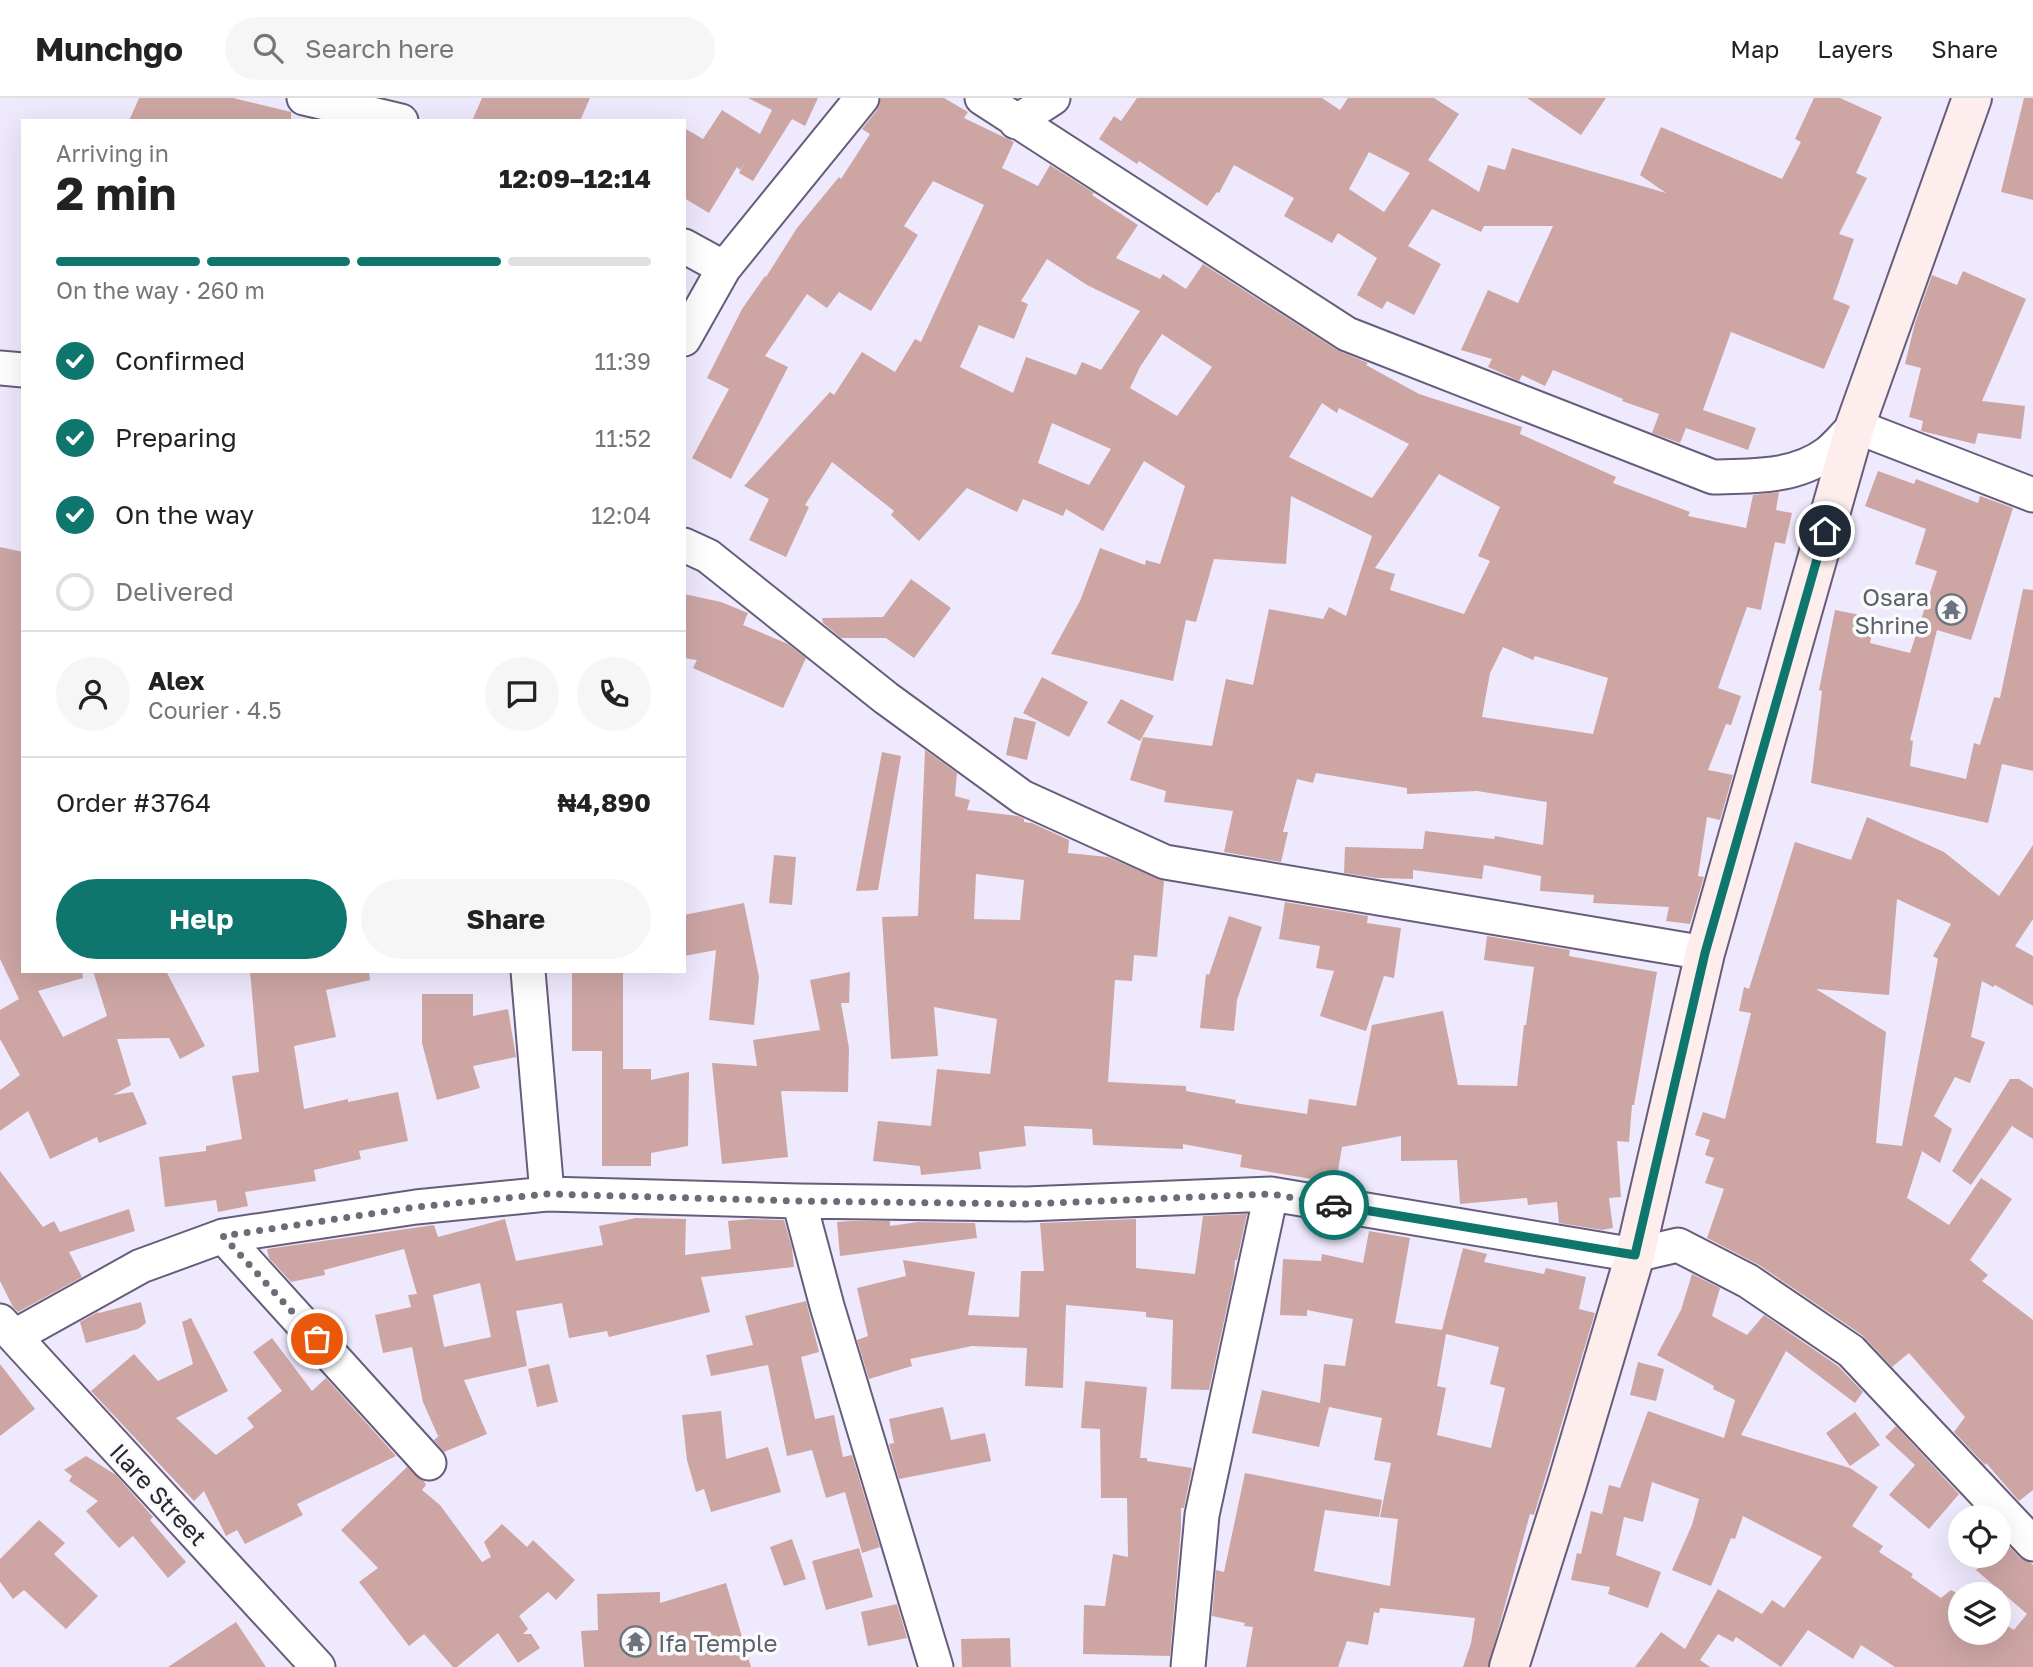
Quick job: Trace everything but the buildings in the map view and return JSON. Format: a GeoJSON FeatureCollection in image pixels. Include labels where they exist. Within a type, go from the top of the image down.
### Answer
{"type":"FeatureCollection","features":[{"type":"Feature","properties":{"kind":"street"},"geometry":{"type":"LineString","coordinates":[[304,98],[393,119]]}},
{"type":"Feature","properties":{"kind":"street"},"geometry":{"type":"LineString","coordinates":[[686,335],[724,268],[862,98]]}},
{"type":"Feature","properties":{"kind":"street"},"geometry":{"type":"LineString","coordinates":[[982,98],[1347,334],[1713,477],[1769,475],[1798,468],[1827,453],[1855,426]]}},
{"type":"Feature","properties":{"kind":"street"},"geometry":{"type":"LineString","coordinates":[[1016,122],[1053,98]]}},
{"type":"Feature","properties":{"kind":"street"},"geometry":{"type":"LineString","coordinates":[[1509,1667],[1567,1485],[1635,1255],[1705,953],[1855,426],[1972,98]]}},
{"type":"Feature","properties":{"kind":"street"},"geometry":{"type":"LineString","coordinates":[[686,247],[724,268]]}},
{"type":"Feature","properties":{"kind":"street"},"geometry":{"type":"LineString","coordinates":[[0,368],[21,370]]}},
{"type":"Feature","properties":{"kind":"street"},"geometry":{"type":"LineString","coordinates":[[1855,426],[2033,495]]}},
{"type":"Feature","properties":{"kind":"street"},"geometry":{"type":"LineString","coordinates":[[686,546],[708,556],[886,698],[1022,797],[1166,862],[1705,953]]}},
{"type":"Feature","properties":{"kind":"street"},"geometry":{"type":"LineString","coordinates":[[528,973],[547,1194]]}},
{"type":"Feature","properties":{"kind":"street"},"geometry":{"type":"LineString","coordinates":[[7,1329],[141,1266],[223,1236],[416,1207],[547,1194],[1026,1204],[1271,1194],[1635,1255],[1678,1245],[1748,1281],[1851,1351],[2033,1544]]}},
{"type":"Feature","properties":{"kind":"street"},"geometry":{"type":"LineString","coordinates":[[1188,1667],[1202,1515],[1271,1194]]}},
{"type":"Feature","properties":{"kind":"street"},"geometry":{"type":"LineString","coordinates":[[799,1201],[827,1306],[936,1667]]}},
{"type":"Feature","properties":{"kind":"street"},"geometry":{"type":"LineString","coordinates":[[223,1236],[429,1463]]}},
{"type":"Feature","properties":{"kind":"street","name":"Ilare Street"},"geometry":{"type":"LineString","coordinates":[[7,1329],[318,1667]]}},
{"type":"Feature","properties":{"kind":"way so far"},"geometry":{"type":"LineString","coordinates":[[317,1339],[223,1236],[416,1207],[547,1194],[1026,1204],[1271,1194],[1334,1205]]}},
{"type":"Feature","properties":{"kind":"place","name":"Osara Shrine"},"geometry":{"type":"Point","coordinates":[1952,610]}},
{"type":"Feature","properties":{"kind":"place","name":"Ifa Temple"},"geometry":{"type":"Point","coordinates":[635,1642]}},
{"type":"Feature","properties":{"kind":"route"},"geometry":{"type":"LineString","coordinates":[[1334,1205],[1635,1255],[1705,953],[1825,531]]}}]}
